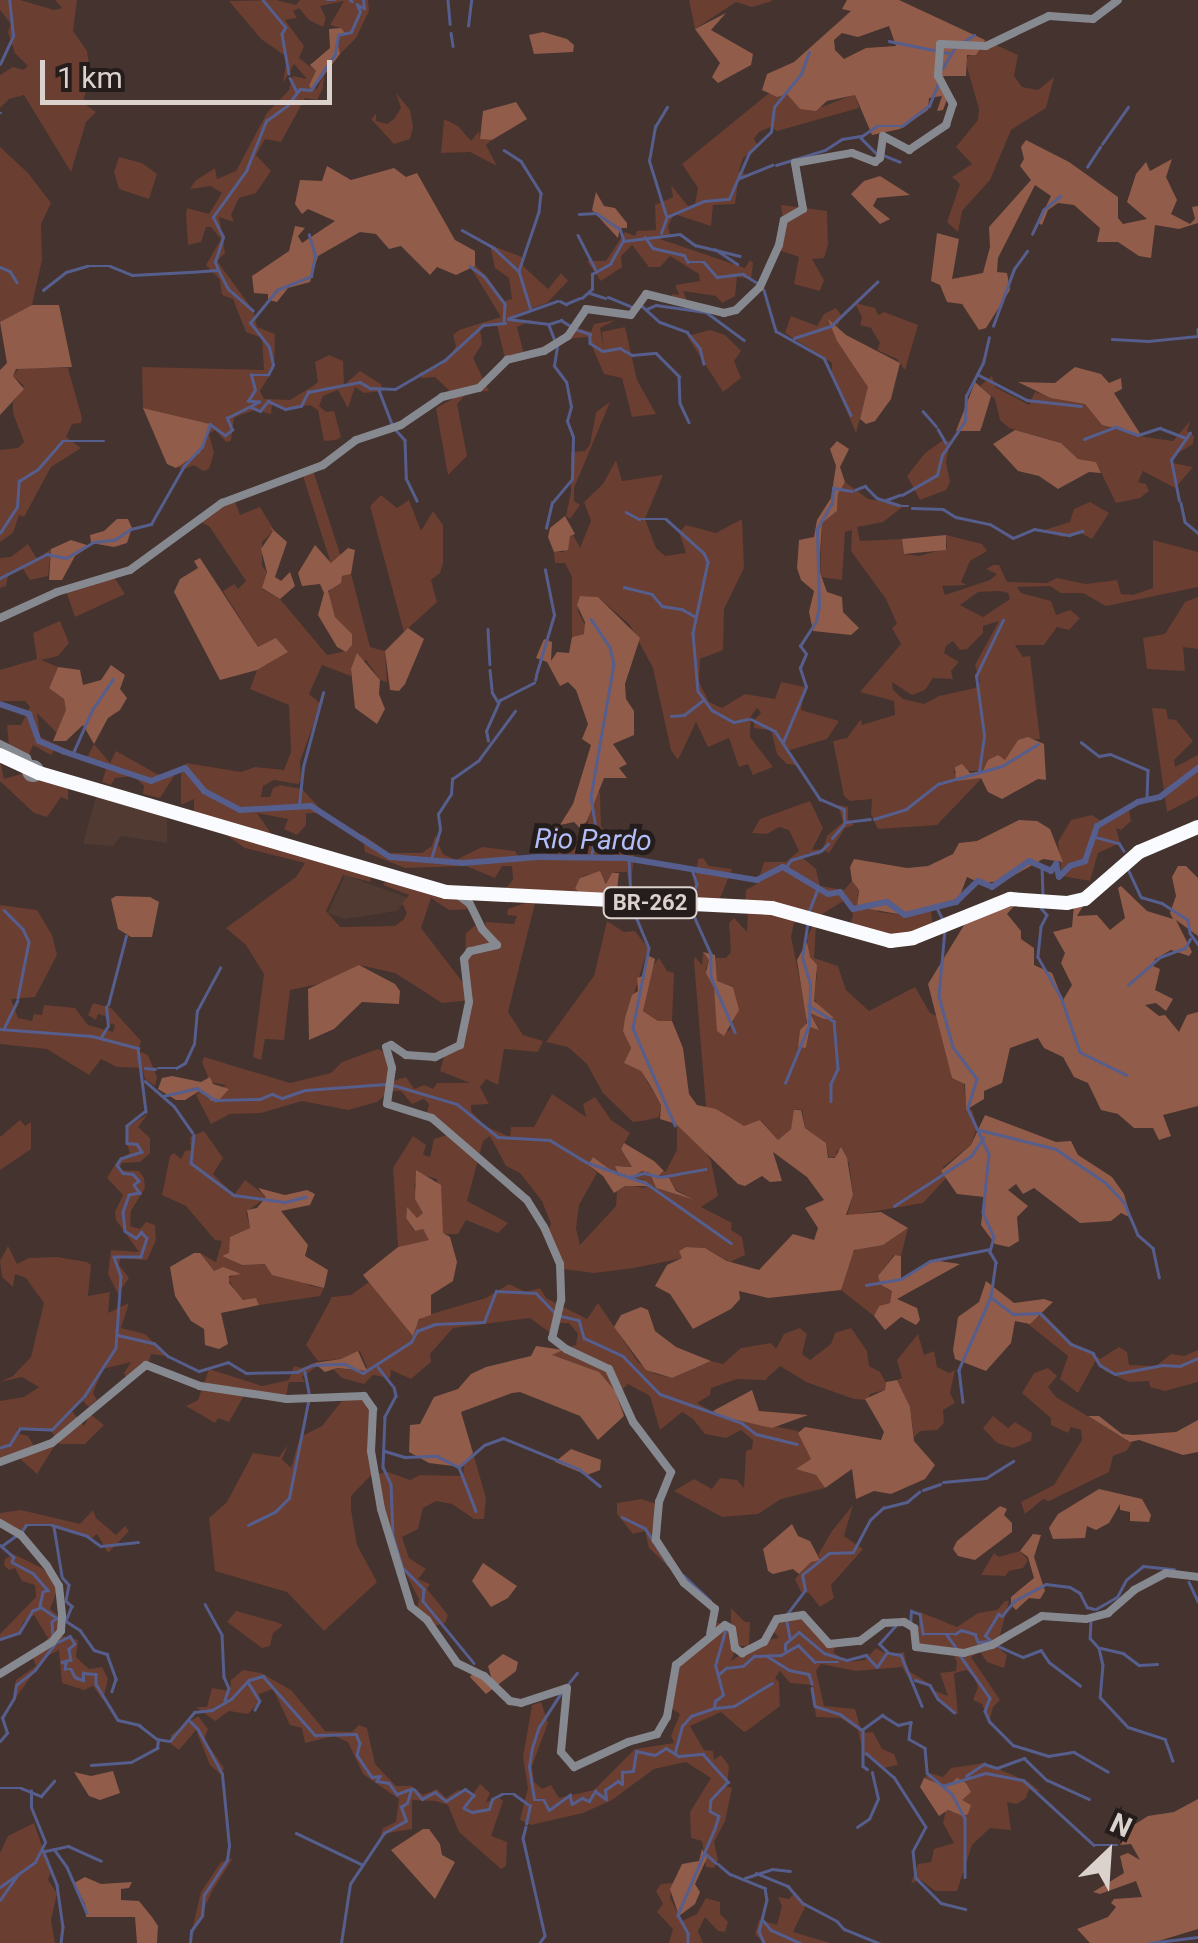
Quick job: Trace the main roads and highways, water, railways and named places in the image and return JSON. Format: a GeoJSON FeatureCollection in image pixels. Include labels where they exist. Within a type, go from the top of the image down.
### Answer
{"type":"FeatureCollection","features":[{"type":"Feature","properties":{"kind":"highway","name":"BR-262"},"geometry":{"type":"LineString","coordinates":[[28,769],[457,894],[772,908],[893,941],[913,938],[1010,898],[1068,903],[1084,899],[1139,852],[1198,826]]}},
{"type":"Feature","properties":{"kind":"waterway"},"geometry":{"type":"LineString","coordinates":[[0,64],[13,36],[9,0]]}},
{"type":"Feature","properties":{"kind":"waterway"},"geometry":{"type":"LineString","coordinates":[[263,0],[286,27],[282,34],[289,73]]}},
{"type":"Feature","properties":{"kind":"waterway"},"geometry":{"type":"LineString","coordinates":[[327,0],[335,0]]}},
{"type":"Feature","properties":{"kind":"waterway"},"geometry":{"type":"LineString","coordinates":[[358,5],[364,8],[363,0]]}},
{"type":"Feature","properties":{"kind":"waterway"},"geometry":{"type":"LineString","coordinates":[[448,0],[450,24]]}},
{"type":"Feature","properties":{"kind":"waterway"},"geometry":{"type":"LineString","coordinates":[[468,26],[471,0]]}},
{"type":"Feature","properties":{"kind":"waterway"},"geometry":{"type":"LineString","coordinates":[[253,311],[228,289],[219,272],[215,262],[223,237],[213,217],[246,171],[266,121],[287,106],[300,89],[311,90],[335,54],[338,35],[351,32],[360,12],[357,5]]}},
{"type":"Feature","properties":{"kind":"waterway"},"geometry":{"type":"LineString","coordinates":[[451,33],[453,46]]}},
{"type":"Feature","properties":{"kind":"waterway"},"geometry":{"type":"LineString","coordinates":[[963,42],[974,35]]}},
{"type":"Feature","properties":{"kind":"waterway"},"geometry":{"type":"LineString","coordinates":[[889,41],[948,53]]}},
{"type":"Feature","properties":{"kind":"waterway"},"geometry":{"type":"LineString","coordinates":[[942,69],[956,46]]}},
{"type":"Feature","properties":{"kind":"waterway"},"geometry":{"type":"LineString","coordinates":[[667,217],[704,201],[729,199],[749,153],[771,132],[774,107],[801,74],[809,52]]}},
{"type":"Feature","properties":{"kind":"waterway"},"geometry":{"type":"LineString","coordinates":[[290,78],[297,92]]}},
{"type":"Feature","properties":{"kind":"waterway"},"geometry":{"type":"LineString","coordinates":[[776,165],[825,150],[842,139],[862,136],[877,126],[902,126],[929,106],[938,84]]}},
{"type":"Feature","properties":{"kind":"waterway"},"geometry":{"type":"LineString","coordinates":[[666,216],[649,161],[655,127],[667,107]]}},
{"type":"Feature","properties":{"kind":"waterway"},"geometry":{"type":"LineString","coordinates":[[1102,144],[1128,107]]}},
{"type":"Feature","properties":{"kind":"waterway"},"geometry":{"type":"LineString","coordinates":[[861,138],[876,153]]}},
{"type":"Feature","properties":{"kind":"waterway"},"geometry":{"type":"LineString","coordinates":[[1087,167],[1100,147]]}},
{"type":"Feature","properties":{"kind":"waterway"},"geometry":{"type":"LineString","coordinates":[[504,150],[521,161],[541,193],[539,212],[519,271],[530,308]]}},
{"type":"Feature","properties":{"kind":"waterway"},"geometry":{"type":"LineString","coordinates":[[883,155],[900,162]]}},
{"type":"Feature","properties":{"kind":"waterway"},"geometry":{"type":"LineString","coordinates":[[740,178],[773,165]]}},
{"type":"Feature","properties":{"kind":"waterway"},"geometry":{"type":"LineString","coordinates":[[1032,234],[1043,210],[1060,196]]}},
{"type":"Feature","properties":{"kind":"waterway"},"geometry":{"type":"LineString","coordinates":[[579,214],[596,213],[620,229],[624,240]]}},
{"type":"Feature","properties":{"kind":"waterway"},"geometry":{"type":"LineString","coordinates":[[661,233],[666,219]]}},
{"type":"Feature","properties":{"kind":"waterway"},"geometry":{"type":"LineString","coordinates":[[462,230],[494,248],[518,270]]}},
{"type":"Feature","properties":{"kind":"waterway"},"geometry":{"type":"LineString","coordinates":[[624,241],[680,234],[695,245],[740,256]]}},
{"type":"Feature","properties":{"kind":"waterway"},"geometry":{"type":"LineString","coordinates":[[0,578],[47,554],[66,558],[94,542],[114,540],[131,529],[151,524],[184,466],[202,447],[210,424],[225,435],[232,430],[227,418],[259,402],[248,401],[255,390],[251,375],[268,375],[273,365],[269,347],[250,323],[277,290],[311,276],[315,256],[309,235]]}},
{"type":"Feature","properties":{"kind":"waterway"},"geometry":{"type":"LineString","coordinates":[[578,235],[595,269]]}},
{"type":"Feature","properties":{"kind":"waterway"},"geometry":{"type":"LineString","coordinates":[[645,237],[653,248],[684,255],[688,262],[704,262],[717,277],[743,274],[759,284]]}},
{"type":"Feature","properties":{"kind":"waterway"},"geometry":{"type":"LineString","coordinates":[[582,298],[592,289],[592,274],[610,264],[623,241]]}},
{"type":"Feature","properties":{"kind":"waterway"},"geometry":{"type":"LineString","coordinates":[[715,249],[737,264]]}},
{"type":"Feature","properties":{"kind":"waterway"},"geometry":{"type":"LineString","coordinates":[[993,326],[1014,269],[1027,251]]}},
{"type":"Feature","properties":{"kind":"waterway"},"geometry":{"type":"LineString","coordinates":[[43,290],[66,272],[87,266],[110,266],[132,275],[188,272]]}},
{"type":"Feature","properties":{"kind":"waterway"},"geometry":{"type":"LineString","coordinates":[[470,266],[484,276],[505,304],[504,321]]}},
{"type":"Feature","properties":{"kind":"waterway"},"geometry":{"type":"LineString","coordinates":[[0,267],[10,271],[17,282]]}},
{"type":"Feature","properties":{"kind":"waterway"},"geometry":{"type":"LineString","coordinates":[[190,272],[217,270]]}},
{"type":"Feature","properties":{"kind":"waterway"},"geometry":{"type":"LineString","coordinates":[[794,338],[831,326],[877,282]]}},
{"type":"Feature","properties":{"kind":"waterway"},"geometry":{"type":"LineString","coordinates":[[764,290],[776,331],[824,358],[851,415]]}},
{"type":"Feature","properties":{"kind":"waterway"},"geometry":{"type":"LineString","coordinates":[[590,293],[605,298]]}},
{"type":"Feature","properties":{"kind":"waterway"},"geometry":{"type":"LineString","coordinates":[[608,297],[633,307]]}},
{"type":"Feature","properties":{"kind":"waterway"},"geometry":{"type":"LineString","coordinates":[[560,301],[566,304],[580,298]]}},
{"type":"Feature","properties":{"kind":"waterway"},"geometry":{"type":"LineString","coordinates":[[509,318],[557,301]]}},
{"type":"Feature","properties":{"kind":"waterway"},"geometry":{"type":"LineString","coordinates":[[647,309],[656,305],[706,312],[744,340]]}},
{"type":"Feature","properties":{"kind":"waterway"},"geometry":{"type":"LineString","coordinates":[[642,306],[660,322],[687,332],[700,348],[704,364]]}},
{"type":"Feature","properties":{"kind":"waterway"},"geometry":{"type":"LineString","coordinates":[[508,319],[549,324],[561,320],[572,327]]}},
{"type":"Feature","properties":{"kind":"waterway"},"geometry":{"type":"LineString","coordinates":[[251,407],[260,411],[268,401],[285,409],[301,406],[308,392],[360,382],[370,388],[395,389],[445,360],[483,325],[505,323]]}},
{"type":"Feature","properties":{"kind":"waterway"},"geometry":{"type":"LineString","coordinates":[[549,325],[555,341]]}},
{"type":"Feature","properties":{"kind":"waterway"},"geometry":{"type":"LineString","coordinates":[[575,329],[590,334],[590,343],[603,351],[620,348],[632,355],[656,353],[679,376],[680,403],[689,422]]}},
{"type":"Feature","properties":{"kind":"waterway"},"geometry":{"type":"LineString","coordinates":[[1112,339],[1148,341],[1198,336]]}},
{"type":"Feature","properties":{"kind":"waterway"},"geometry":{"type":"LineString","coordinates":[[902,495],[937,475],[942,455],[965,421],[966,396],[983,363],[989,338]]}},
{"type":"Feature","properties":{"kind":"waterway"},"geometry":{"type":"LineString","coordinates":[[546,528],[552,503],[572,479],[573,437],[567,421],[571,407],[566,382],[554,366],[557,347]]}},
{"type":"Feature","properties":{"kind":"waterway"},"geometry":{"type":"LineString","coordinates":[[979,375],[1027,400],[1081,406]]}},
{"type":"Feature","properties":{"kind":"waterway"},"geometry":{"type":"LineString","coordinates":[[379,390],[392,424]]}},
{"type":"Feature","properties":{"kind":"waterway"},"geometry":{"type":"LineString","coordinates":[[923,411],[936,426]]}},
{"type":"Feature","properties":{"kind":"waterway"},"geometry":{"type":"LineString","coordinates":[[1084,439],[1116,427],[1138,435],[1160,428],[1184,437]]}},
{"type":"Feature","properties":{"kind":"waterway"},"geometry":{"type":"LineString","coordinates":[[938,429],[946,443]]}},
{"type":"Feature","properties":{"kind":"waterway"},"geometry":{"type":"LineString","coordinates":[[396,430],[405,440],[406,478],[417,501]]}},
{"type":"Feature","properties":{"kind":"waterway"},"geometry":{"type":"LineString","coordinates":[[1179,501],[1171,460],[1190,433]]}},
{"type":"Feature","properties":{"kind":"waterway"},"geometry":{"type":"LineString","coordinates":[[0,533],[17,507],[19,481],[38,469],[62,441],[104,441]]}},
{"type":"Feature","properties":{"kind":"waterway"},"geometry":{"type":"LineString","coordinates":[[855,490],[865,486],[877,498],[899,505]]}},
{"type":"Feature","properties":{"kind":"waterway"},"geometry":{"type":"LineString","coordinates":[[783,742],[806,687],[800,668],[806,654],[800,646],[816,621],[819,607],[817,529],[832,503],[833,488],[852,491]]}},
{"type":"Feature","properties":{"kind":"waterway"},"geometry":{"type":"LineString","coordinates":[[886,500],[900,495]]}},
{"type":"Feature","properties":{"kind":"waterway"},"geometry":{"type":"LineString","coordinates":[[1181,503],[1185,522],[1198,533]]}},
{"type":"Feature","properties":{"kind":"waterway"},"geometry":{"type":"LineString","coordinates":[[902,506],[908,506]]}},
{"type":"Feature","properties":{"kind":"waterway"},"geometry":{"type":"LineString","coordinates":[[912,508],[943,509],[956,517],[990,524],[1013,538],[1034,529],[1069,535],[1082,531]]}},
{"type":"Feature","properties":{"kind":"waterway"},"geometry":{"type":"LineString","coordinates":[[626,512],[639,519],[666,519],[704,553],[708,562],[693,633],[698,691],[712,710],[734,722],[748,719]]}},
{"type":"Feature","properties":{"kind":"waterway"},"geometry":{"type":"LineString","coordinates":[[536,675],[554,615],[545,570]]}},
{"type":"Feature","properties":{"kind":"waterway"},"geometry":{"type":"LineString","coordinates":[[624,587],[652,594],[662,606],[682,609],[696,617]]}},
{"type":"Feature","properties":{"kind":"waterway"},"geometry":{"type":"LineString","coordinates":[[591,619],[610,647],[614,664],[591,797],[597,834],[591,858]]}},
{"type":"Feature","properties":{"kind":"waterway"},"geometry":{"type":"LineString","coordinates":[[979,772],[984,735],[976,676],[1003,620]]}},
{"type":"Feature","properties":{"kind":"waterway"},"geometry":{"type":"LineString","coordinates":[[488,629],[490,664]]}},
{"type":"Feature","properties":{"kind":"waterway"},"geometry":{"type":"LineString","coordinates":[[490,670],[492,690]]}},
{"type":"Feature","properties":{"kind":"waterway"},"geometry":{"type":"LineString","coordinates":[[73,753],[92,710],[113,679]]}},
{"type":"Feature","properties":{"kind":"waterway"},"geometry":{"type":"LineString","coordinates":[[488,741],[486,731],[500,700],[534,683]]}},
{"type":"Feature","properties":{"kind":"waterway"},"geometry":{"type":"LineString","coordinates":[[492,692],[498,702]]}},
{"type":"Feature","properties":{"kind":"waterway"},"geometry":{"type":"LineString","coordinates":[[299,805],[303,767],[323,693]]}},
{"type":"Feature","properties":{"kind":"waterway"},"geometry":{"type":"LineString","coordinates":[[671,716],[684,715],[703,700]]}},
{"type":"Feature","properties":{"kind":"waterway","name":"Rio Pardo"},"geometry":{"type":"LineString","coordinates":[[0,704],[29,714],[39,741],[65,752],[151,781],[185,768],[204,791],[240,810],[311,806],[390,857],[463,863],[538,857],[625,858],[757,880],[783,867],[828,894],[840,892],[853,909],[887,902],[905,915],[956,902],[978,881],[992,887],[1029,861],[1051,871],[1056,864],[1059,877],[1070,866],[1085,861],[1097,826],[1138,802],[1160,797],[1198,768]]}},
{"type":"Feature","properties":{"kind":"waterway"},"geometry":{"type":"LineString","coordinates":[[431,859],[440,829],[438,814],[451,794],[452,779],[478,761],[515,711]]}},
{"type":"Feature","properties":{"kind":"waterway"},"geometry":{"type":"LineString","coordinates":[[751,719],[775,731],[820,799],[844,809],[845,823]]}},
{"type":"Feature","properties":{"kind":"waterway"},"geometry":{"type":"LineString","coordinates":[[1081,742],[1099,756],[1110,754],[1148,770],[1147,798]]}},
{"type":"Feature","properties":{"kind":"waterway"},"geometry":{"type":"LineString","coordinates":[[874,819],[906,809],[938,784],[1002,766],[1038,744]]}},
{"type":"Feature","properties":{"kind":"waterway"},"geometry":{"type":"LineString","coordinates":[[846,822],[870,819]]}},
{"type":"Feature","properties":{"kind":"waterway"},"geometry":{"type":"LineString","coordinates":[[832,838],[844,824]]}},
{"type":"Feature","properties":{"kind":"waterway"},"geometry":{"type":"LineString","coordinates":[[1092,836],[1119,843],[1124,851]]}},
{"type":"Feature","properties":{"kind":"waterway"},"geometry":{"type":"LineString","coordinates":[[785,868],[791,860],[821,851],[828,844]]}},
{"type":"Feature","properties":{"kind":"waterway"},"geometry":{"type":"LineString","coordinates":[[629,859],[631,896]]}},
{"type":"Feature","properties":{"kind":"waterway"},"geometry":{"type":"LineString","coordinates":[[1042,866],[1043,894]]}},
{"type":"Feature","properties":{"kind":"waterway"},"geometry":{"type":"LineString","coordinates":[[692,869],[697,884],[693,897]]}},
{"type":"Feature","properties":{"kind":"waterway"},"geometry":{"type":"LineString","coordinates":[[1128,869],[1141,897],[1162,903],[1188,920],[1190,932]]}},
{"type":"Feature","properties":{"kind":"waterway"},"geometry":{"type":"LineString","coordinates":[[809,911],[818,887]]}},
{"type":"Feature","properties":{"kind":"waterway"},"geometry":{"type":"LineString","coordinates":[[936,906],[942,918]]}},
{"type":"Feature","properties":{"kind":"waterway"},"geometry":{"type":"LineString","coordinates":[[632,907],[649,948],[633,1028],[675,1125]]}},
{"type":"Feature","properties":{"kind":"waterway"},"geometry":{"type":"LineString","coordinates":[[1041,908],[1047,915],[1041,927],[1038,957],[1061,997],[1080,1052],[1127,1075]]}},
{"type":"Feature","properties":{"kind":"waterway"},"geometry":{"type":"LineString","coordinates":[[691,909],[711,954],[711,977],[735,1032]]}},
{"type":"Feature","properties":{"kind":"waterway"},"geometry":{"type":"LineString","coordinates":[[4,910],[23,929],[29,942],[18,998]]}},
{"type":"Feature","properties":{"kind":"waterway"},"geometry":{"type":"LineString","coordinates":[[785,1083],[809,1025],[810,984],[802,958],[808,922]]}},
{"type":"Feature","properties":{"kind":"waterway"},"geometry":{"type":"LineString","coordinates":[[945,930],[939,996],[953,1047],[977,1079],[968,1109],[989,1154],[983,1213],[994,1237],[990,1252],[996,1262],[991,1297],[959,1370],[963,1402]]}},
{"type":"Feature","properties":{"kind":"waterway"},"geometry":{"type":"LineString","coordinates":[[1190,933],[1198,944]]}},
{"type":"Feature","properties":{"kind":"waterway"},"geometry":{"type":"LineString","coordinates":[[108,1005],[126,936]]}},
{"type":"Feature","properties":{"kind":"waterway"},"geometry":{"type":"LineString","coordinates":[[1128,985],[1160,957],[1185,948],[1190,939]]}},
{"type":"Feature","properties":{"kind":"waterway"},"geometry":{"type":"LineString","coordinates":[[158,1068],[176,1068],[185,1063],[194,1044],[197,1011],[220,968]]}},
{"type":"Feature","properties":{"kind":"waterway"},"geometry":{"type":"LineString","coordinates":[[4,1028],[17,1001]]}},
{"type":"Feature","properties":{"kind":"waterway"},"geometry":{"type":"LineString","coordinates":[[808,1005],[834,1021],[838,1069],[831,1084],[831,1101]]}},
{"type":"Feature","properties":{"kind":"waterway"},"geometry":{"type":"LineString","coordinates":[[101,1037],[108,1026],[106,1007]]}},
{"type":"Feature","properties":{"kind":"waterway"},"geometry":{"type":"LineString","coordinates":[[0,1029],[92,1036],[138,1048],[146,1111],[127,1126],[127,1143],[137,1144],[142,1152],[121,1159],[117,1165],[139,1181],[134,1185],[140,1193],[129,1195],[123,1212],[125,1231],[136,1238],[141,1232],[147,1238],[141,1257],[114,1257],[121,1276],[116,1348],[85,1396],[52,1430],[20,1429],[10,1445],[0,1448]]}},
{"type":"Feature","properties":{"kind":"waterway"},"geometry":{"type":"LineString","coordinates":[[145,1068],[155,1069]]}},
{"type":"Feature","properties":{"kind":"waterway"},"geometry":{"type":"LineString","coordinates":[[145,1081],[174,1106],[192,1132]]}},
{"type":"Feature","properties":{"kind":"waterway"},"geometry":{"type":"LineString","coordinates":[[163,1096],[197,1088],[215,1100],[260,1099],[272,1094],[282,1098],[305,1090],[386,1084]]}},
{"type":"Feature","properties":{"kind":"waterway"},"geometry":{"type":"LineString","coordinates":[[393,1085],[457,1104],[498,1137],[550,1140],[586,1162],[646,1183],[731,1243]]}},
{"type":"Feature","properties":{"kind":"waterway"},"geometry":{"type":"LineString","coordinates":[[980,1130],[1056,1149],[1106,1183],[1124,1202],[1138,1235],[1153,1248],[1159,1277]]}},
{"type":"Feature","properties":{"kind":"waterway"},"geometry":{"type":"LineString","coordinates":[[194,1135],[191,1163],[234,1195],[285,1202],[305,1197]]}},
{"type":"Feature","properties":{"kind":"waterway"},"geometry":{"type":"LineString","coordinates":[[894,1206],[971,1156],[983,1138]]}},
{"type":"Feature","properties":{"kind":"waterway"},"geometry":{"type":"LineString","coordinates":[[629,1177],[644,1173],[661,1177],[705,1169]]}},
{"type":"Feature","properties":{"kind":"waterway"},"geometry":{"type":"LineString","coordinates":[[866,1285],[901,1279],[930,1261],[990,1249]]}},
{"type":"Feature","properties":{"kind":"waterway"},"geometry":{"type":"LineString","coordinates":[[118,1335],[154,1343],[168,1356],[199,1371],[228,1362],[246,1373],[297,1372],[312,1365],[345,1364],[363,1373],[411,1342],[417,1331],[435,1324],[484,1322],[496,1291],[536,1293],[555,1313]]}},
{"type":"Feature","properties":{"kind":"waterway"},"geometry":{"type":"LineString","coordinates":[[992,1298],[1013,1314],[1040,1313],[1071,1344],[1093,1353],[1100,1365],[1115,1374],[1162,1365],[1180,1366],[1198,1358]]}},
{"type":"Feature","properties":{"kind":"waterway"},"geometry":{"type":"LineString","coordinates":[[561,1316],[579,1320],[584,1338],[623,1356],[660,1394],[742,1423],[756,1434],[797,1444]]}},
{"type":"Feature","properties":{"kind":"waterway"},"geometry":{"type":"LineString","coordinates":[[378,1367],[392,1385]]}},
{"type":"Feature","properties":{"kind":"waterway"},"geometry":{"type":"LineString","coordinates":[[305,1372],[309,1393]]}},
{"type":"Feature","properties":{"kind":"waterway"},"geometry":{"type":"LineString","coordinates":[[394,1387],[396,1396],[385,1417],[383,1467],[391,1484],[393,1536],[403,1568],[424,1589],[423,1601],[474,1663]]}},
{"type":"Feature","properties":{"kind":"waterway"},"geometry":{"type":"LineString","coordinates":[[248,1525],[275,1512],[289,1498],[308,1402]]}},
{"type":"Feature","properties":{"kind":"waterway"},"geometry":{"type":"LineString","coordinates":[[459,1467],[484,1445],[503,1438],[579,1469],[600,1486]]}},
{"type":"Feature","properties":{"kind":"waterway"},"geometry":{"type":"LineString","coordinates":[[385,1451],[405,1457],[437,1456],[459,1467],[476,1511]]}},
{"type":"Feature","properties":{"kind":"waterway"},"geometry":{"type":"LineString","coordinates":[[943,1482],[986,1478],[1013,1461]]}},
{"type":"Feature","properties":{"kind":"waterway"},"geometry":{"type":"LineString","coordinates":[[923,1490],[940,1484]]}},
{"type":"Feature","properties":{"kind":"waterway"},"geometry":{"type":"LineString","coordinates":[[787,1614],[805,1590],[802,1575],[829,1553],[853,1552],[870,1520],[883,1508],[907,1502],[919,1492]]}},
{"type":"Feature","properties":{"kind":"waterway"},"geometry":{"type":"LineString","coordinates":[[622,1517],[645,1528],[668,1564]]}},
{"type":"Feature","properties":{"kind":"waterway"},"geometry":{"type":"LineString","coordinates":[[22,1531],[26,1525],[52,1525],[87,1536],[101,1546],[138,1542]]}},
{"type":"Feature","properties":{"kind":"waterway"},"geometry":{"type":"LineString","coordinates":[[54,1527],[62,1576]]}},
{"type":"Feature","properties":{"kind":"waterway"},"geometry":{"type":"LineString","coordinates":[[3,1545],[17,1535]]}},
{"type":"Feature","properties":{"kind":"waterway"},"geometry":{"type":"LineString","coordinates":[[0,1545],[14,1557],[12,1562],[33,1573],[48,1590],[43,1592],[40,1606]]}},
{"type":"Feature","properties":{"kind":"waterway"},"geometry":{"type":"LineString","coordinates":[[1096,1609],[1117,1597],[1126,1580],[1143,1566],[1174,1569]]}},
{"type":"Feature","properties":{"kind":"waterway"},"geometry":{"type":"LineString","coordinates":[[683,1575],[710,1600]]}},
{"type":"Feature","properties":{"kind":"waterway"},"geometry":{"type":"LineString","coordinates":[[63,1578],[69,1585],[66,1601],[72,1606],[66,1621],[80,1630],[94,1650],[107,1654],[116,1679],[112,1691]]}},
{"type":"Feature","properties":{"kind":"waterway"},"geometry":{"type":"LineString","coordinates":[[1189,1582],[1198,1601]]}},
{"type":"Feature","properties":{"kind":"waterway"},"geometry":{"type":"LineString","coordinates":[[991,1641],[985,1636],[998,1614],[1002,1616],[1014,1601],[1046,1584],[1070,1587],[1080,1593],[1087,1607],[1094,1609]]}},
{"type":"Feature","properties":{"kind":"waterway"},"geometry":{"type":"LineString","coordinates":[[205,1604],[222,1635],[224,1677],[229,1688],[225,1700]]}},
{"type":"Feature","properties":{"kind":"waterway"},"geometry":{"type":"LineString","coordinates":[[41,1607],[57,1618],[52,1622],[53,1636]]}},
{"type":"Feature","properties":{"kind":"waterway"},"geometry":{"type":"LineString","coordinates":[[0,1639],[19,1633],[32,1611],[39,1608]]}},
{"type":"Feature","properties":{"kind":"waterway"},"geometry":{"type":"LineString","coordinates":[[910,1625],[911,1611],[920,1614],[923,1634],[955,1634],[961,1630],[975,1634],[978,1642],[991,1641]]}},
{"type":"Feature","properties":{"kind":"waterway"},"geometry":{"type":"LineString","coordinates":[[1091,1621],[1090,1638],[1099,1648],[1103,1665],[1100,1697],[1128,1727],[1165,1739],[1173,1761]]}},
{"type":"Feature","properties":{"kind":"waterway"},"geometry":{"type":"LineString","coordinates":[[787,1622],[790,1638]]}},
{"type":"Feature","properties":{"kind":"waterway"},"geometry":{"type":"LineString","coordinates":[[887,1652],[879,1644],[895,1626]]}},
{"type":"Feature","properties":{"kind":"waterway"},"geometry":{"type":"LineString","coordinates":[[675,1752],[682,1726],[691,1716],[714,1708],[715,1701],[723,1695],[715,1666],[725,1630]]}},
{"type":"Feature","properties":{"kind":"waterway"},"geometry":{"type":"LineString","coordinates":[[785,1650],[785,1644],[799,1632],[824,1653],[847,1660],[866,1655],[877,1667],[887,1652]]}},
{"type":"Feature","properties":{"kind":"waterway"},"geometry":{"type":"LineString","coordinates":[[947,1635],[957,1649]]}},
{"type":"Feature","properties":{"kind":"waterway"},"geometry":{"type":"LineString","coordinates":[[58,1642],[70,1636],[75,1644],[69,1649],[71,1660],[62,1662],[66,1663],[65,1669],[71,1669],[75,1677],[83,1680],[83,1673],[96,1674],[96,1684],[118,1720],[139,1725],[157,1739],[170,1741],[194,1712],[212,1710],[231,1699],[249,1680],[263,1676],[315,1735],[356,1734],[360,1743],[357,1755],[372,1777],[380,1776],[377,1781],[389,1783],[397,1794],[411,1789]]}},
{"type":"Feature","properties":{"kind":"waterway"},"geometry":{"type":"LineString","coordinates":[[0,1741],[7,1733],[2,1718],[14,1698],[16,1685],[35,1670],[56,1642]]}},
{"type":"Feature","properties":{"kind":"waterway"},"geometry":{"type":"LineString","coordinates":[[718,1675],[726,1668],[743,1666],[754,1656],[781,1655],[798,1645],[815,1662],[838,1662]]}},
{"type":"Feature","properties":{"kind":"waterway"},"geometry":{"type":"LineString","coordinates":[[998,1646],[1023,1657],[1041,1650],[1049,1662],[1080,1685]]}},
{"type":"Feature","properties":{"kind":"waterway"},"geometry":{"type":"LineString","coordinates":[[1101,1648],[1123,1653],[1139,1665],[1157,1664]]}},
{"type":"Feature","properties":{"kind":"waterway"},"geometry":{"type":"LineString","coordinates":[[889,1653],[901,1655],[922,1706]]}},
{"type":"Feature","properties":{"kind":"waterway"},"geometry":{"type":"LineString","coordinates":[[959,1654],[990,1698],[985,1711],[990,1722],[1013,1745],[1048,1756],[1074,1752],[1108,1772]]}},
{"type":"Feature","properties":{"kind":"waterway"},"geometry":{"type":"LineString","coordinates":[[767,1656],[789,1670],[809,1674],[812,1684]]}},
{"type":"Feature","properties":{"kind":"waterway"},"geometry":{"type":"LineString","coordinates":[[568,1684],[577,1673]]}},
{"type":"Feature","properties":{"kind":"waterway"},"geometry":{"type":"LineString","coordinates":[[915,1680],[930,1685],[938,1699],[954,1712]]}},
{"type":"Feature","properties":{"kind":"waterway"},"geometry":{"type":"LineString","coordinates":[[248,1682],[260,1701],[255,1710]]}},
{"type":"Feature","properties":{"kind":"waterway"},"geometry":{"type":"LineString","coordinates":[[716,1708],[734,1706],[772,1683]]}},
{"type":"Feature","properties":{"kind":"waterway"},"geometry":{"type":"LineString","coordinates":[[812,1688],[815,1706],[840,1714],[861,1729]]}},
{"type":"Feature","properties":{"kind":"waterway"},"geometry":{"type":"LineString","coordinates":[[534,1799],[529,1767],[532,1748],[539,1727],[561,1693]]}},
{"type":"Feature","properties":{"kind":"waterway"},"geometry":{"type":"LineString","coordinates":[[863,1729],[882,1715],[898,1725],[911,1722],[909,1739],[925,1748],[927,1773],[952,1794],[965,1818],[965,1877]]}},
{"type":"Feature","properties":{"kind":"waterway"},"geometry":{"type":"LineString","coordinates":[[190,1721],[197,1728]]}},
{"type":"Feature","properties":{"kind":"waterway"},"geometry":{"type":"LineString","coordinates":[[190,1943],[191,1931],[202,1916],[204,1895],[227,1860],[229,1846],[222,1774],[198,1730]]}},
{"type":"Feature","properties":{"kind":"waterway"},"geometry":{"type":"LineString","coordinates":[[863,1731],[863,1766],[867,1769]]}},
{"type":"Feature","properties":{"kind":"waterway"},"geometry":{"type":"LineString","coordinates":[[91,1765],[131,1762],[157,1748],[158,1740]]}},
{"type":"Feature","properties":{"kind":"waterway"},"geometry":{"type":"LineString","coordinates":[[534,1800],[544,1800],[549,1810],[570,1795],[572,1804],[582,1798],[589,1801],[595,1791],[606,1799],[605,1790],[618,1781],[622,1784],[622,1772],[633,1771],[636,1751],[655,1755],[666,1748],[679,1756],[703,1754],[728,1782],[711,1800],[710,1811],[719,1816],[678,1915],[688,1933],[688,1943]]}},
{"type":"Feature","properties":{"kind":"waterway"},"geometry":{"type":"LineString","coordinates":[[866,1753],[894,1777],[926,1827],[913,1851],[916,1878],[941,1903],[965,1909]]}},
{"type":"Feature","properties":{"kind":"waterway"},"geometry":{"type":"LineString","coordinates":[[966,1776],[984,1764],[997,1768],[1024,1758],[1047,1780],[1089,1799]]}},
{"type":"Feature","properties":{"kind":"waterway"},"geometry":{"type":"LineString","coordinates":[[857,1827],[869,1819],[878,1799],[872,1773]]}},
{"type":"Feature","properties":{"kind":"waterway"},"geometry":{"type":"LineString","coordinates":[[942,1786],[986,1773],[1023,1780],[1094,1845],[1117,1845]]}},
{"type":"Feature","properties":{"kind":"waterway"},"geometry":{"type":"LineString","coordinates":[[0,1788],[21,1788],[41,1796],[54,1781]]}},
{"type":"Feature","properties":{"kind":"waterway"},"geometry":{"type":"LineString","coordinates":[[414,1789],[422,1799],[435,1792],[446,1801],[465,1789],[474,1795],[464,1808],[472,1812],[489,1809],[492,1799],[502,1794],[514,1794],[528,1804]]}},
{"type":"Feature","properties":{"kind":"waterway"},"geometry":{"type":"LineString","coordinates":[[341,1943],[350,1884],[384,1833],[406,1821],[401,1807],[407,1803],[411,1790]]}},
{"type":"Feature","properties":{"kind":"waterway"},"geometry":{"type":"LineString","coordinates":[[0,1887],[35,1862],[45,1842],[31,1807],[31,1791]]}},
{"type":"Feature","properties":{"kind":"waterway"},"geometry":{"type":"LineString","coordinates":[[526,1824],[530,1805]]}},
{"type":"Feature","properties":{"kind":"waterway"},"geometry":{"type":"LineString","coordinates":[[526,1827],[523,1838],[545,1936],[540,1943]]}},
{"type":"Feature","properties":{"kind":"waterway"},"geometry":{"type":"LineString","coordinates":[[296,1833],[361,1864]]}},
{"type":"Feature","properties":{"kind":"waterway"},"geometry":{"type":"LineString","coordinates":[[45,1851],[68,1846],[101,1861]]}},
{"type":"Feature","properties":{"kind":"waterway"},"geometry":{"type":"LineString","coordinates":[[54,1849],[67,1867],[87,1913]]}},
{"type":"Feature","properties":{"kind":"waterway"},"geometry":{"type":"LineString","coordinates":[[43,1850],[57,1885],[63,1927],[61,1943]]}},
{"type":"Feature","properties":{"kind":"waterway"},"geometry":{"type":"LineString","coordinates":[[706,1854],[716,1863]]}},
{"type":"Feature","properties":{"kind":"waterway"},"geometry":{"type":"LineString","coordinates":[[718,1864],[730,1874],[765,1888],[767,1900],[759,1931],[764,1943]]}},
{"type":"Feature","properties":{"kind":"waterway"},"geometry":{"type":"LineString","coordinates":[[745,1878],[772,1869],[790,1871]]}},
{"type":"Feature","properties":{"kind":"waterway"},"geometry":{"type":"LineString","coordinates":[[756,1873],[788,1886],[803,1903],[837,1921],[844,1929],[879,1943]]}},
{"type":"Feature","properties":{"kind":"waterway"},"geometry":{"type":"LineString","coordinates":[[0,1900],[17,1876]]}},
{"type":"Feature","properties":{"kind":"waterway"},"geometry":{"type":"LineString","coordinates":[[763,1920],[771,1930],[800,1943]]}},
{"type":"Feature","properties":{"kind":"waterway"},"geometry":{"type":"LineString","coordinates":[[1149,1943],[1198,1937]]}}]}
